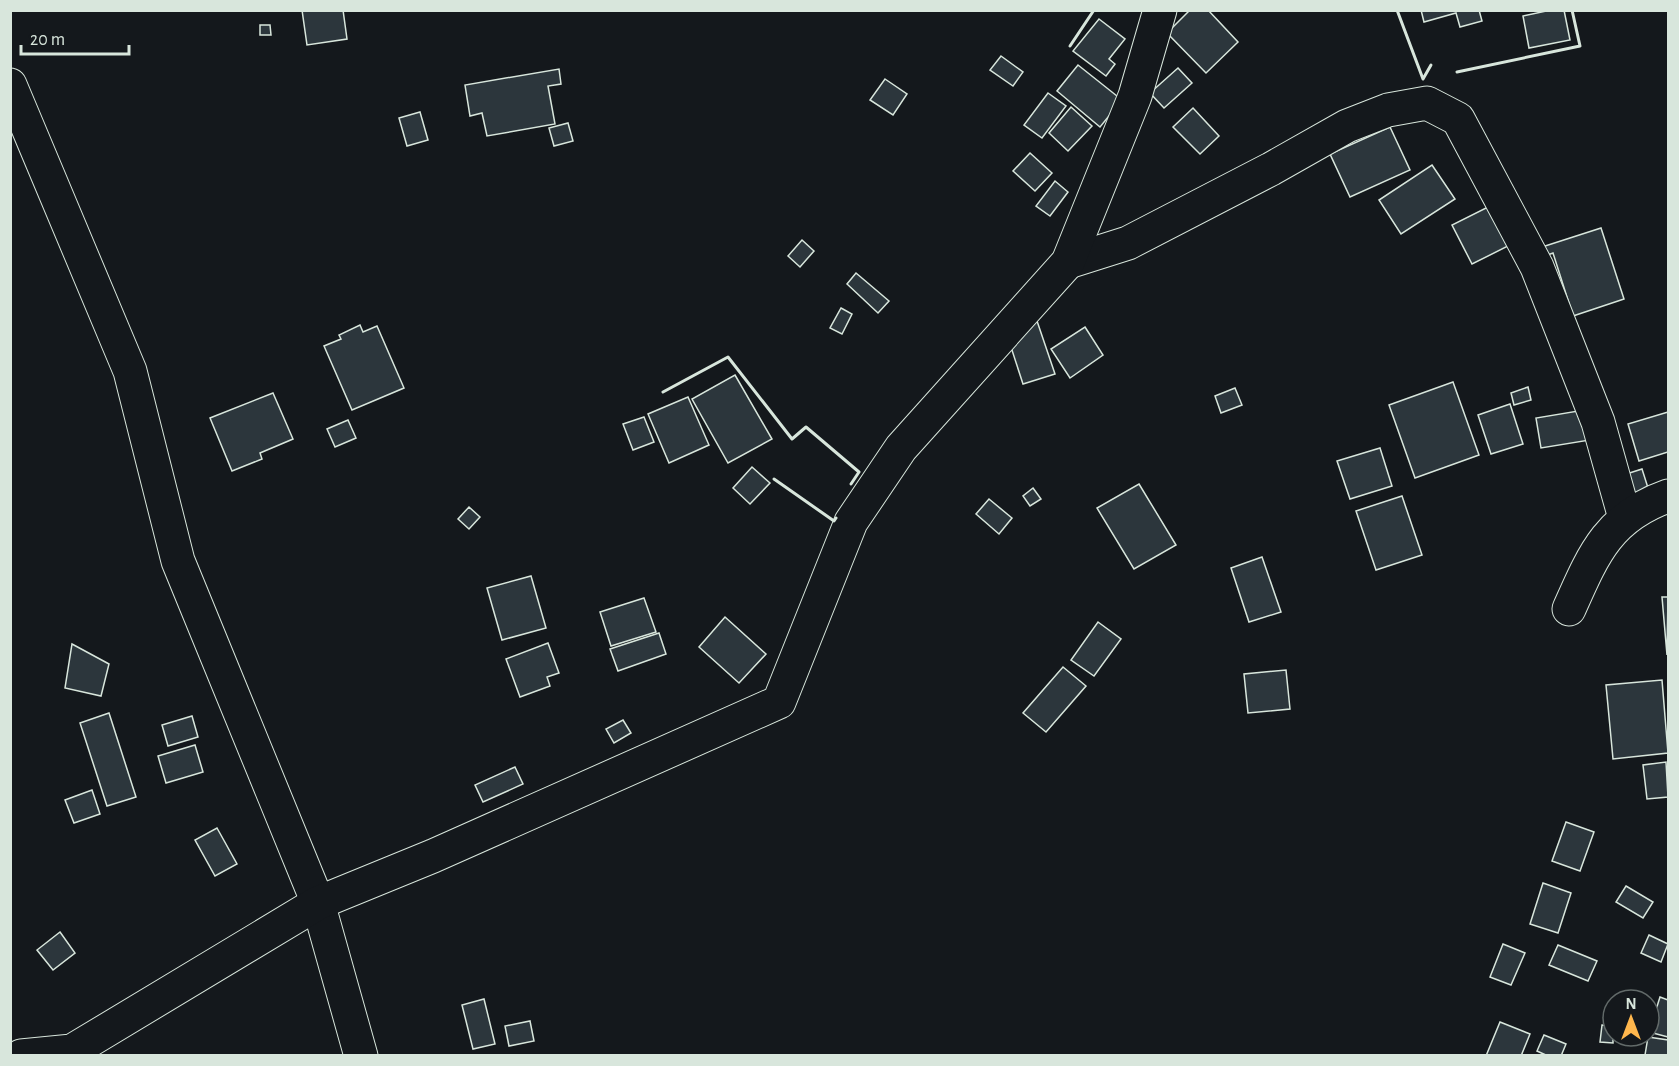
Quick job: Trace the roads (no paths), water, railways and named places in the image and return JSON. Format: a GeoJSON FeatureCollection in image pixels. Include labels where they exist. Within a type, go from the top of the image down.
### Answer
{"type":"FeatureCollection","features":[{"type":"Feature","properties":{"kind":"street"},"geometry":{"type":"LineString","coordinates":[[21,1056],[72,1051],[318,903],[433,856],[779,702],[851,522],[901,448],[1068,262],[1135,96],[1160,10]]}},
{"type":"Feature","properties":{"kind":"street"},"geometry":{"type":"LineString","coordinates":[[10,85],[130,371],[178,561],[318,903],[360,1056]]}},
{"type":"Feature","properties":{"kind":"street"},"geometry":{"type":"LineString","coordinates":[[1068,262],[1128,243],[1271,169],[1347,126],[1388,110],[1427,103],[1458,119],[1537,267],[1598,422],[1625,518]]}},
{"type":"Feature","properties":{"kind":"street"},"geometry":{"type":"LineString","coordinates":[[1569,609],[1589,564],[1607,534],[1625,518],[1668,496]]}}]}
